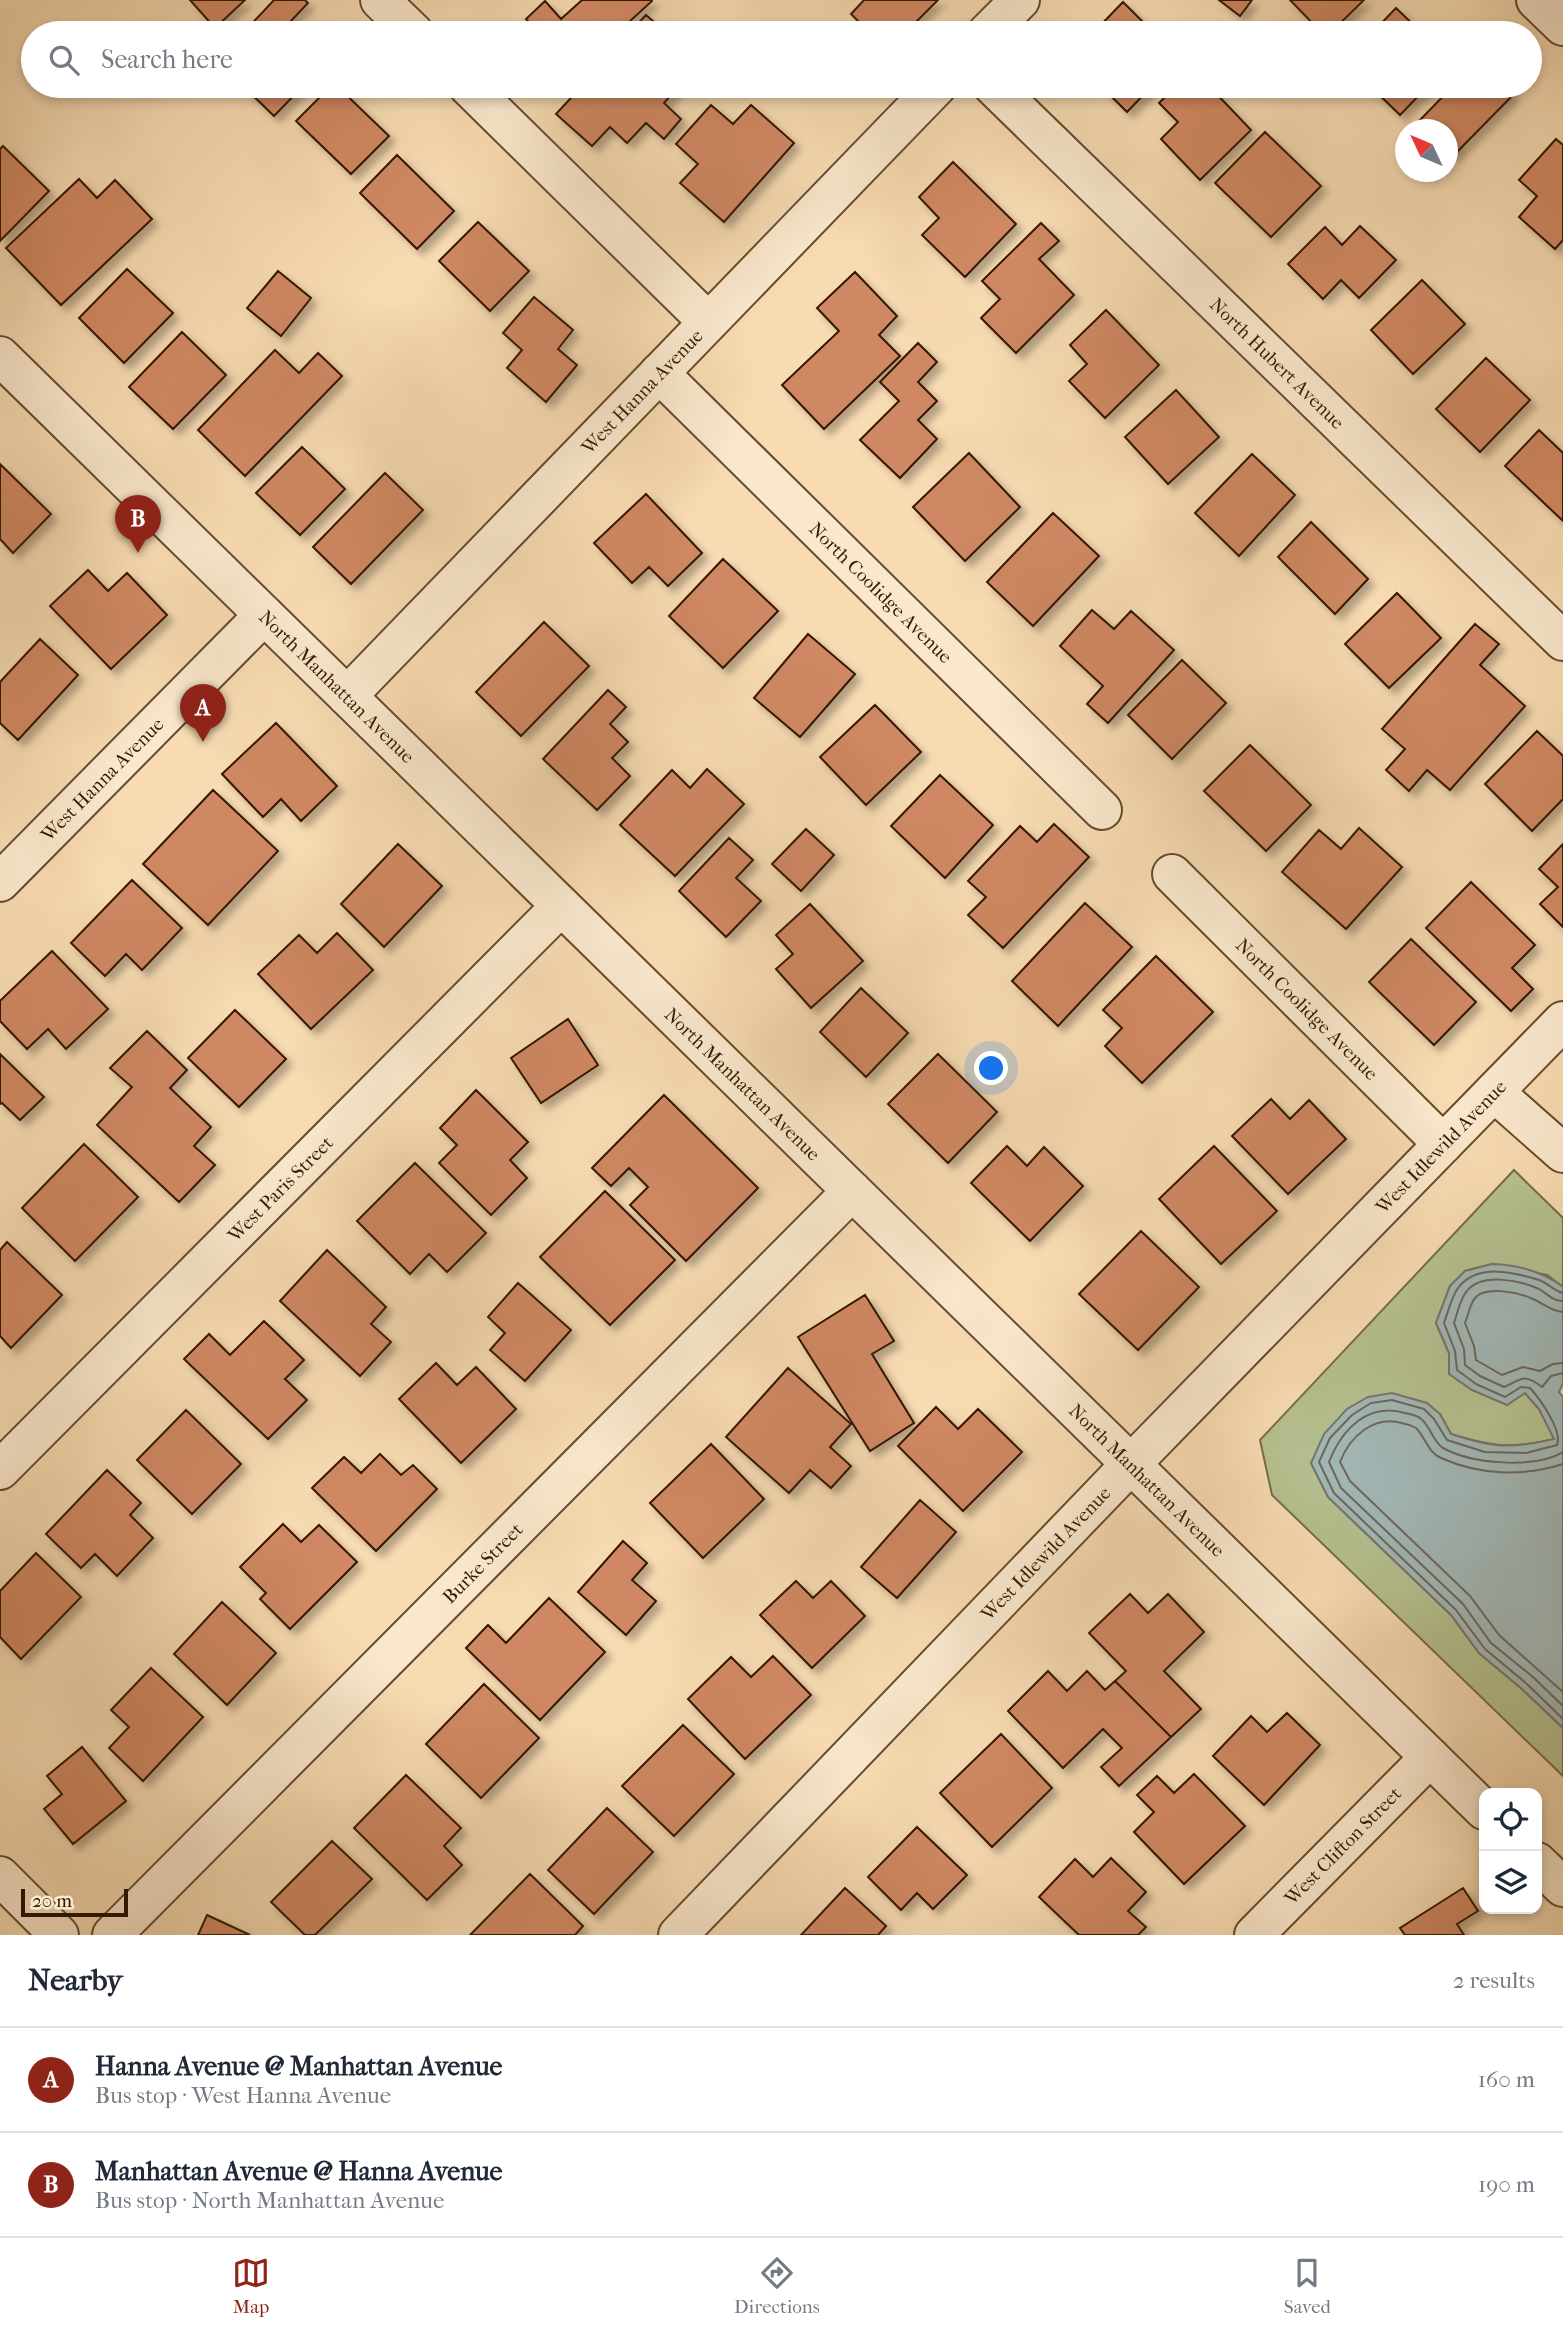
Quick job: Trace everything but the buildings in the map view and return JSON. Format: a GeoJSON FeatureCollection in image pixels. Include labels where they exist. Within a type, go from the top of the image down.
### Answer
{"type":"FeatureCollection","features":[{"type":"Feature","properties":{"kind":"street"},"geometry":{"type":"LineString","coordinates":[[380,0],[402,21]]}},
{"type":"Feature","properties":{"kind":"street"},"geometry":{"type":"LineString","coordinates":[[999,21],[1020,0]]}},
{"type":"Feature","properties":{"kind":"street"},"geometry":{"type":"LineString","coordinates":[[1536,0],[1563,26]]}},
{"type":"Feature","properties":{"kind":"street"},"geometry":{"type":"LineString","coordinates":[[480,98],[708,321]]}},
{"type":"Feature","properties":{"kind":"street","name":"West Hanna Avenue"},"geometry":{"type":"LineString","coordinates":[[346,696],[925,98]]}},
{"type":"Feature","properties":{"kind":"street","name":"North Hubert Avenue"},"geometry":{"type":"LineString","coordinates":[[1005,98],[1563,641]]}},
{"type":"Feature","properties":{"kind":"street","name":"North Manhattan Avenue"},"geometry":{"type":"LineString","coordinates":[[0,356],[1479,1805]]}},
{"type":"Feature","properties":{"kind":"street","name":"North Coolidge Avenue"},"geometry":{"type":"LineString","coordinates":[[659,373],[1102,810]]}},
{"type":"Feature","properties":{"kind":"street","name":"West Hanna Avenue"},"geometry":{"type":"LineString","coordinates":[[0,882],[264,615]]}},
{"type":"Feature","properties":{"kind":"street","name":"North Coolidge Avenue"},"geometry":{"type":"LineString","coordinates":[[1171,874],[1443,1144]]}},
{"type":"Feature","properties":{"kind":"street","name":"West Paris Street"},"geometry":{"type":"LineString","coordinates":[[0,1470],[561,906]]}},
{"type":"Feature","properties":{"kind":"street","name":"West Idlewild Avenue"},"geometry":{"type":"LineString","coordinates":[[678,1935],[1131,1464],[1563,1021]]}},
{"type":"Feature","properties":{"kind":"street"},"geometry":{"type":"LineString","coordinates":[[1494,1092],[1563,1153]]}},
{"type":"Feature","properties":{"kind":"street","name":"Burke Street"},"geometry":{"type":"LineString","coordinates":[[112,1935],[852,1191]]}},
{"type":"Feature","properties":{"kind":"street","name":"West Clifton Street"},"geometry":{"type":"LineString","coordinates":[[1254,1935],[1430,1757]]}},
{"type":"Feature","properties":{"kind":"street"},"geometry":{"type":"LineString","coordinates":[[1542,1866],[1563,1887]]}},
{"type":"Feature","properties":{"kind":"street"},"geometry":{"type":"LineString","coordinates":[[0,1876],[59,1935]]}},
{"type":"Feature","properties":{"kind":"green space"},"geometry":{"type":"Polygon","coordinates":[[[1514,1170],[1563,1218],[1563,1287],[1547,1275],[1492,1264],[1465,1271],[1450,1286],[1436,1323],[1449,1353],[1525,1393],[1539,1409],[1555,1439],[1514,1445],[1479,1442],[1451,1434],[1440,1414],[1311,1463],[1328,1497],[1451,1615],[1479,1653],[1563,1728],[1563,1776],[1272,1495],[1260,1440],[1514,1170]]]}},
{"type":"Feature","properties":{"kind":"water"},"geometry":{"type":"Polygon","coordinates":[[[1492,1264],[1530,1270],[1563,1287],[1563,1383],[1559,1392],[1563,1397],[1563,1728],[1479,1653],[1451,1615],[1328,1497],[1311,1463],[1324,1434],[1347,1409],[1368,1397],[1392,1393],[1427,1403],[1440,1414],[1451,1434],[1466,1439],[1513,1446],[1554,1439],[1539,1409],[1525,1393],[1507,1405],[1472,1390],[1449,1374],[1449,1353],[1436,1323],[1450,1286],[1465,1271],[1492,1264]]]}},
{"type":"Feature","properties":{"kind":"place","name":"Manhattan Avenue @ Hanna Avenue"},"geometry":{"type":"Point","coordinates":[138,553]}},
{"type":"Feature","properties":{"kind":"place","name":"Hanna Avenue @ Manhattan Avenue"},"geometry":{"type":"Point","coordinates":[203,742]}}]}
